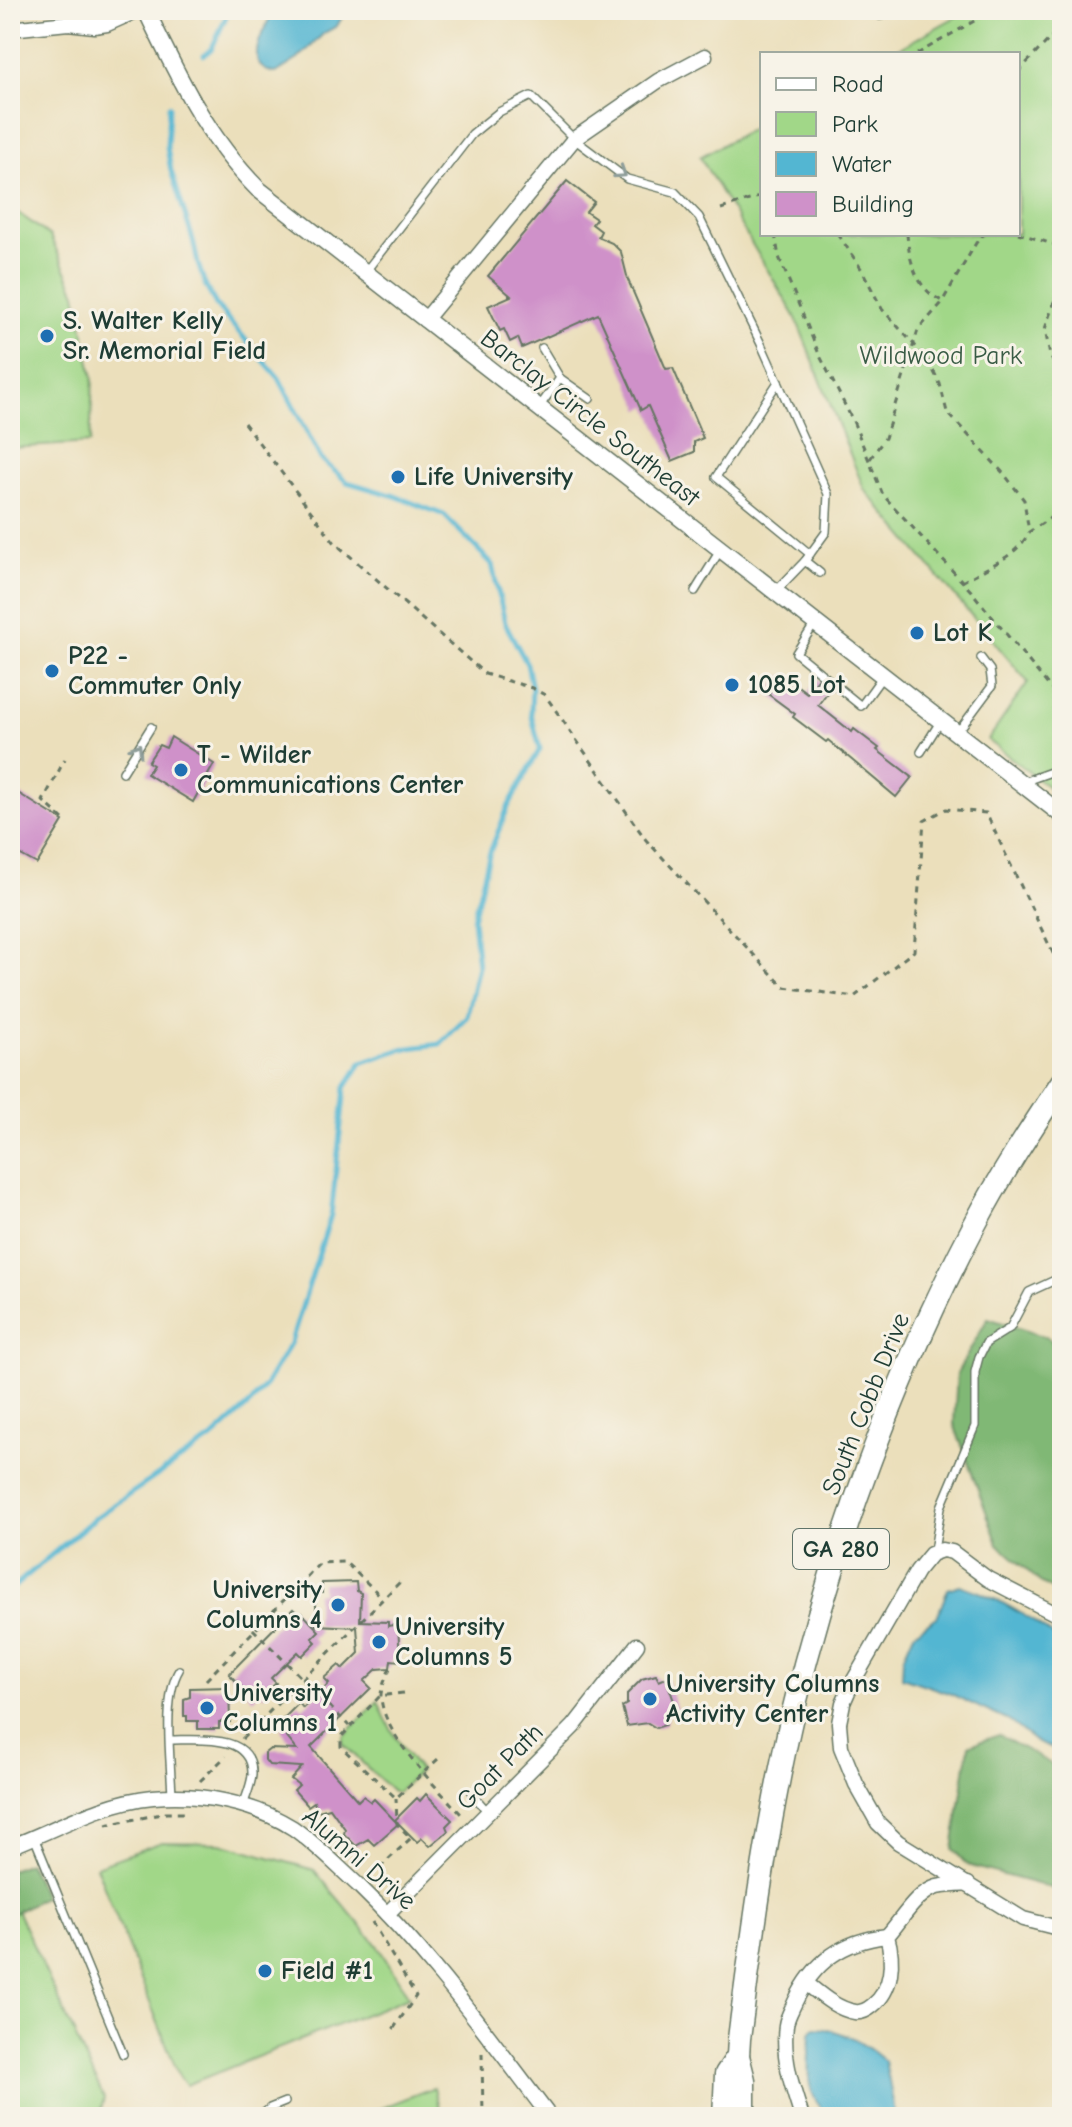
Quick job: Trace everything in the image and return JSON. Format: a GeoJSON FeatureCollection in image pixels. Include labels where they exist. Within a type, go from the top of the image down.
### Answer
{"type":"FeatureCollection","features":[{"type":"Feature","properties":{"kind":"main road","name":"South Cobb Drive"},"geometry":{"type":"LineString","coordinates":[[744,2117],[744,2080],[738,2056],[757,1897],[781,1767],[808,1654],[887,1420],[950,1274],[990,1197],[1062,1082]]}},
{"type":"Feature","properties":{"kind":"main road","name":"South Cobb Drive"},"geometry":{"type":"LineString","coordinates":[[724,2117],[726,2074],[738,2056]]}},
{"type":"Feature","properties":{"kind":"street"},"geometry":{"type":"LineString","coordinates":[[68,23],[94,10]]}},
{"type":"Feature","properties":{"kind":"street"},"geometry":{"type":"LineString","coordinates":[[10,29],[68,23],[94,26],[107,24],[138,10]]}},
{"type":"Feature","properties":{"kind":"street","name":"Barclay Circle Southeast"},"geometry":{"type":"LineString","coordinates":[[146,10],[206,125],[235,166],[263,184],[364,273],[1062,815]]}},
{"type":"Feature","properties":{"kind":"street"},"geometry":{"type":"LineString","coordinates":[[425,320],[574,139],[646,89],[705,56]]}},
{"type":"Feature","properties":{"kind":"street"},"geometry":{"type":"LineString","coordinates":[[1062,1617],[988,1579],[952,1552],[942,1550],[934,1553],[917,1571],[851,1685],[839,1723],[841,1747],[856,1784],[878,1823],[898,1842],[1023,1919],[1062,1929]]}},
{"type":"Feature","properties":{"kind":"street","name":"Goat Path"},"geometry":{"type":"LineString","coordinates":[[387,1914],[585,1714],[637,1645]]}},
{"type":"Feature","properties":{"kind":"street","name":"Alumni Drive"},"geometry":{"type":"LineString","coordinates":[[10,1847],[108,1807],[137,1799],[172,1796],[243,1806],[290,1827],[312,1843],[374,1901],[426,1955],[550,2117]]}},
{"type":"Feature","properties":{"kind":"street"},"geometry":{"type":"LineString","coordinates":[[802,2117],[790,2082],[786,2022],[806,1983],[819,1965],[833,1954],[853,1943],[887,1936],[913,1904],[936,1887],[968,1884]]}},
{"type":"Feature","properties":{"kind":"street"},"geometry":{"type":"LineString","coordinates":[[806,1983],[826,2000],[856,2013],[866,2010],[884,1994],[890,1975],[891,1950],[887,1936]]}},
{"type":"Feature","properties":{"kind":"lane"},"geometry":{"type":"LineString","coordinates":[[875,11],[880,16],[906,10]]}},
{"type":"Feature","properties":{"kind":"lane"},"geometry":{"type":"LineString","coordinates":[[364,273],[472,134],[499,112],[531,96],[574,139],[627,179],[675,192],[699,217],[828,494],[826,532],[805,561],[776,591]]}},
{"type":"Feature","properties":{"kind":"lane"},"geometry":{"type":"LineString","coordinates":[[542,348],[560,378],[590,399]]}},
{"type":"Feature","properties":{"kind":"lane"},"geometry":{"type":"LineString","coordinates":[[539,408],[560,378]]}},
{"type":"Feature","properties":{"kind":"lane"},"geometry":{"type":"LineString","coordinates":[[778,382],[716,477],[810,554]]}},
{"type":"Feature","properties":{"kind":"lane"},"geometry":{"type":"LineString","coordinates":[[695,591],[721,549]]}},
{"type":"Feature","properties":{"kind":"lane"},"geometry":{"type":"LineString","coordinates":[[805,561],[820,573]]}},
{"type":"Feature","properties":{"kind":"lane"},"geometry":{"type":"LineString","coordinates":[[815,622],[796,653],[861,706],[883,675]]}},
{"type":"Feature","properties":{"kind":"lane"},"geometry":{"type":"LineString","coordinates":[[957,733],[992,686],[992,675],[981,658]]}},
{"type":"Feature","properties":{"kind":"lane"},"geometry":{"type":"LineString","coordinates":[[921,752],[942,721]]}},
{"type":"Feature","properties":{"kind":"lane"},"geometry":{"type":"LineString","coordinates":[[123,772],[151,727]]}},
{"type":"Feature","properties":{"kind":"lane"},"geometry":{"type":"LineString","coordinates":[[1021,783],[1062,768]]}},
{"type":"Feature","properties":{"kind":"lane"},"geometry":{"type":"LineString","coordinates":[[934,1553],[941,1507],[975,1426],[975,1372],[979,1357],[986,1343],[1010,1328],[1029,1292],[1062,1280]]}},
{"type":"Feature","properties":{"kind":"lane"},"geometry":{"type":"LineString","coordinates":[[172,1796],[171,1692],[179,1670]]}},
{"type":"Feature","properties":{"kind":"lane"},"geometry":{"type":"LineString","coordinates":[[170,1740],[217,1741],[236,1745],[246,1755],[252,1771],[243,1806]]}},
{"type":"Feature","properties":{"kind":"lane"},"geometry":{"type":"LineString","coordinates":[[472,1794],[488,1812]]}},
{"type":"Feature","properties":{"kind":"lane"},"geometry":{"type":"LineString","coordinates":[[34,1837],[123,2054]]}},
{"type":"Feature","properties":{"kind":"lane"},"geometry":{"type":"LineString","coordinates":[[259,2117],[285,2102]]}},
{"type":"Feature","properties":{"kind":"path"},"geometry":{"type":"LineString","coordinates":[[920,52],[983,16],[988,10]]}},
{"type":"Feature","properties":{"kind":"path"},"geometry":{"type":"LineString","coordinates":[[1020,70],[1062,26]]}},
{"type":"Feature","properties":{"kind":"path"},"geometry":{"type":"LineString","coordinates":[[721,209],[760,197]]}},
{"type":"Feature","properties":{"kind":"path"},"geometry":{"type":"LineString","coordinates":[[1020,234],[1062,247]]}},
{"type":"Feature","properties":{"kind":"path"},"geometry":{"type":"LineString","coordinates":[[775,236],[779,257],[813,340],[853,421],[883,495],[962,582],[1062,702]]}},
{"type":"Feature","properties":{"kind":"path"},"geometry":{"type":"LineString","coordinates":[[839,236],[862,270],[882,309],[928,360],[947,412],[1024,500],[1029,532]]}},
{"type":"Feature","properties":{"kind":"path"},"geometry":{"type":"LineString","coordinates":[[907,236],[908,249],[921,286],[942,302]]}},
{"type":"Feature","properties":{"kind":"path"},"geometry":{"type":"LineString","coordinates":[[869,460],[885,438],[918,330],[942,302],[982,236]]}},
{"type":"Feature","properties":{"kind":"path"},"geometry":{"type":"LineString","coordinates":[[1062,278],[1045,329],[1050,356],[1062,376]]}},
{"type":"Feature","properties":{"kind":"path"},"geometry":{"type":"LineString","coordinates":[[244,423],[335,543],[485,674],[545,695],[646,840],[784,987],[854,997],[914,951],[924,821],[946,809],[986,813],[1062,972]]}},
{"type":"Feature","properties":{"kind":"path"},"geometry":{"type":"LineString","coordinates":[[962,582],[1006,557],[1029,532],[1062,510]]}},
{"type":"Feature","properties":{"kind":"path"},"geometry":{"type":"LineString","coordinates":[[39,806],[65,759]]}},
{"type":"Feature","properties":{"kind":"path"},"geometry":{"type":"LineString","coordinates":[[43,801],[63,819]]}},
{"type":"Feature","properties":{"kind":"path"},"geometry":{"type":"LineString","coordinates":[[206,1680],[320,1563],[345,1562],[383,1598]]}},
{"type":"Feature","properties":{"kind":"path"},"geometry":{"type":"LineString","coordinates":[[107,1825],[166,1813],[192,1813],[192,1797],[200,1782],[401,1581]]}},
{"type":"Feature","properties":{"kind":"path"},"geometry":{"type":"LineString","coordinates":[[236,1612],[350,1727]]}},
{"type":"Feature","properties":{"kind":"path"},"geometry":{"type":"LineString","coordinates":[[369,1878],[411,1838],[397,1824],[396,1798],[341,1747],[341,1737],[380,1696],[390,1668]]}},
{"type":"Feature","properties":{"kind":"path"},"geometry":{"type":"LineString","coordinates":[[380,1696],[403,1693]]}},
{"type":"Feature","properties":{"kind":"path"},"geometry":{"type":"LineString","coordinates":[[380,1696],[393,1730],[423,1772],[473,1827]]}},
{"type":"Feature","properties":{"kind":"path"},"geometry":{"type":"LineString","coordinates":[[244,1738],[251,1744]]}},
{"type":"Feature","properties":{"kind":"path"},"geometry":{"type":"LineString","coordinates":[[396,1798],[438,1759]]}},
{"type":"Feature","properties":{"kind":"path"},"geometry":{"type":"LineString","coordinates":[[361,1870],[382,1892],[367,1914],[416,1996],[392,2031]]}},
{"type":"Feature","properties":{"kind":"path"},"geometry":{"type":"LineString","coordinates":[[482,2029],[483,2117]]}},
{"type":"Feature","properties":{"kind":"green space","name":"Wildwood Park"},"geometry":{"type":"Polygon","coordinates":[[[968,10],[1062,10],[1062,798],[988,740],[1028,682],[864,489],[795,316],[700,157],[760,124],[760,236],[1020,236],[1020,52],[893,52],[968,10]]]}},
{"type":"Feature","properties":{"kind":"green space","name":"S. Walter Kelly Sr. Memorial Field"},"geometry":{"type":"Polygon","coordinates":[[[10,207],[50,236],[76,293],[93,378],[90,443],[10,448],[10,207]]]}},
{"type":"Feature","properties":{"kind":"green space"},"geometry":{"type":"Polygon","coordinates":[[[988,1318],[1048,1338],[1062,1351],[1062,1595],[1040,1582],[998,1544],[954,1424],[957,1373],[988,1318]]]}},
{"type":"Feature","properties":{"kind":"green space"},"geometry":{"type":"Polygon","coordinates":[[[378,1701],[396,1738],[420,1771],[398,1792],[393,1792],[343,1744],[343,1737],[378,1701]]]}},
{"type":"Feature","properties":{"kind":"green space"},"geometry":{"type":"Polygon","coordinates":[[[999,1735],[1062,1770],[1062,1891],[967,1865],[953,1849],[969,1745],[999,1735]]]}},
{"type":"Feature","properties":{"kind":"green space","name":"Field #1"},"geometry":{"type":"Polygon","coordinates":[[[162,1842],[221,1843],[314,1870],[377,1945],[409,1997],[186,2085],[179,2076],[96,1866],[162,1842]]]}},
{"type":"Feature","properties":{"kind":"green space"},"geometry":{"type":"Polygon","coordinates":[[[29,1863],[44,1897],[10,1915],[10,1870],[29,1863]]]}},
{"type":"Feature","properties":{"kind":"green space"},"geometry":{"type":"Polygon","coordinates":[[[10,1895],[104,2098],[99,2117],[10,2117],[10,1895]]]}},
{"type":"Feature","properties":{"kind":"green space"},"geometry":{"type":"Polygon","coordinates":[[[434,2087],[441,2117],[359,2117],[434,2087]]]}},
{"type":"Feature","properties":{"kind":"water"},"geometry":{"type":"Polygon","coordinates":[[[274,10],[346,10],[337,26],[276,73],[265,70],[257,56],[261,37],[274,10]]]}},
{"type":"Feature","properties":{"kind":"water"},"geometry":{"type":"Polygon","coordinates":[[[960,1585],[1014,1609],[1062,1643],[1062,1752],[1035,1741],[1009,1721],[951,1694],[902,1677],[903,1658],[914,1633],[937,1617],[948,1589],[960,1585]]]}},
{"type":"Feature","properties":{"kind":"water"},"geometry":{"type":"Polygon","coordinates":[[[814,2028],[852,2038],[885,2061],[896,2117],[828,2117],[814,2097],[809,2078],[810,2033],[814,2028]]]}},
{"type":"Feature","properties":{"kind":"building"},"geometry":{"type":"Polygon","coordinates":[[[567,181],[594,202],[586,212],[596,219],[592,224],[601,231],[598,237],[612,243],[621,252],[628,280],[666,369],[673,368],[703,438],[694,442],[694,452],[672,461],[648,406],[641,410],[598,314],[522,348],[518,338],[510,342],[504,329],[500,331],[488,306],[511,296],[488,276],[567,181]]]}},
{"type":"Feature","properties":{"kind":"building"},"geometry":{"type":"Polygon","coordinates":[[[783,675],[807,693],[818,679],[830,689],[818,705],[852,732],[854,729],[879,748],[877,750],[912,777],[896,797],[768,694],[783,675]]]}},
{"type":"Feature","properties":{"kind":"building","name":"T - Wilder Communications Center"},"geometry":{"type":"Polygon","coordinates":[[[171,737],[214,764],[193,802],[147,774],[153,765],[148,762],[159,745],[166,748],[171,737]]]}},
{"type":"Feature","properties":{"kind":"building"},"geometry":{"type":"Polygon","coordinates":[[[10,788],[63,821],[37,864],[10,849],[10,788]]]}},
{"type":"Feature","properties":{"kind":"building"},"geometry":{"type":"Polygon","coordinates":[[[356,1582],[357,1591],[361,1593],[360,1621],[388,1622],[388,1626],[398,1624],[400,1661],[391,1660],[390,1668],[377,1669],[364,1681],[371,1688],[311,1747],[358,1801],[363,1796],[371,1802],[374,1799],[398,1824],[374,1845],[368,1839],[356,1846],[344,1834],[345,1829],[330,1808],[318,1811],[314,1802],[308,1806],[294,1790],[299,1785],[291,1779],[302,1767],[269,1765],[265,1753],[270,1749],[297,1750],[281,1730],[288,1722],[284,1718],[299,1703],[303,1708],[329,1683],[324,1678],[339,1665],[343,1669],[359,1653],[357,1627],[316,1625],[316,1593],[322,1593],[322,1583],[356,1582]]]}},
{"type":"Feature","properties":{"kind":"building"},"geometry":{"type":"Polygon","coordinates":[[[293,1609],[300,1616],[302,1613],[319,1631],[312,1638],[316,1642],[302,1656],[298,1652],[271,1678],[276,1683],[263,1696],[260,1692],[253,1699],[229,1674],[293,1609]]]}},
{"type":"Feature","properties":{"kind":"building","name":"University Columns Activity Center"},"geometry":{"type":"Polygon","coordinates":[[[656,1675],[659,1681],[666,1678],[677,1710],[669,1713],[665,1725],[656,1728],[648,1723],[627,1726],[622,1707],[627,1704],[627,1694],[642,1679],[656,1675]]]}},
{"type":"Feature","properties":{"kind":"building","name":"University Columns 1"},"geometry":{"type":"Polygon","coordinates":[[[229,1687],[230,1722],[219,1722],[219,1729],[198,1729],[198,1721],[187,1721],[184,1699],[190,1697],[190,1688],[229,1687]]]}},
{"type":"Feature","properties":{"kind":"building"},"geometry":{"type":"Polygon","coordinates":[[[426,1794],[452,1820],[446,1826],[448,1831],[430,1846],[422,1838],[417,1842],[395,1820],[417,1798],[420,1801],[426,1794]]]}},
{"type":"Feature","properties":{"kind":"waterway"},"geometry":{"type":"LineString","coordinates":[[204,55],[212,48],[229,10]]}},
{"type":"Feature","properties":{"kind":"waterway"},"geometry":{"type":"LineString","coordinates":[[10,1590],[95,1518],[215,1436],[251,1403],[266,1384],[291,1342],[331,1215],[345,1088],[361,1063],[402,1049],[440,1044],[467,1016],[478,966],[473,919],[490,852],[508,807],[540,749],[531,713],[532,688],[527,664],[505,623],[492,564],[444,515],[347,482],[321,459],[279,378],[218,308],[198,264],[171,171],[167,147],[169,106]]}},
{"type":"Feature","properties":{"kind":"place","name":"S. Walter Kelly Sr. Memorial Field"},"geometry":{"type":"Point","coordinates":[47,336]}},
{"type":"Feature","properties":{"kind":"place","name":"Life University"},"geometry":{"type":"Point","coordinates":[398,477]}},
{"type":"Feature","properties":{"kind":"place","name":"Lot K"},"geometry":{"type":"Point","coordinates":[917,633]}},
{"type":"Feature","properties":{"kind":"place","name":"P22 - Commuter Only"},"geometry":{"type":"Point","coordinates":[52,671]}},
{"type":"Feature","properties":{"kind":"place","name":"1085 Lot"},"geometry":{"type":"Point","coordinates":[732,685]}},
{"type":"Feature","properties":{"kind":"place","name":"T - Wilder Communications Center"},"geometry":{"type":"Point","coordinates":[181,770]}},
{"type":"Feature","properties":{"kind":"place","name":"University Columns 4"},"geometry":{"type":"Point","coordinates":[338,1605]}},
{"type":"Feature","properties":{"kind":"place","name":"University Columns 5"},"geometry":{"type":"Point","coordinates":[379,1642]}},
{"type":"Feature","properties":{"kind":"place","name":"University Columns Activity Center"},"geometry":{"type":"Point","coordinates":[650,1699]}},
{"type":"Feature","properties":{"kind":"place","name":"University Columns 1"},"geometry":{"type":"Point","coordinates":[207,1708]}},
{"type":"Feature","properties":{"kind":"place","name":"Field #1"},"geometry":{"type":"Point","coordinates":[265,1971]}}]}
